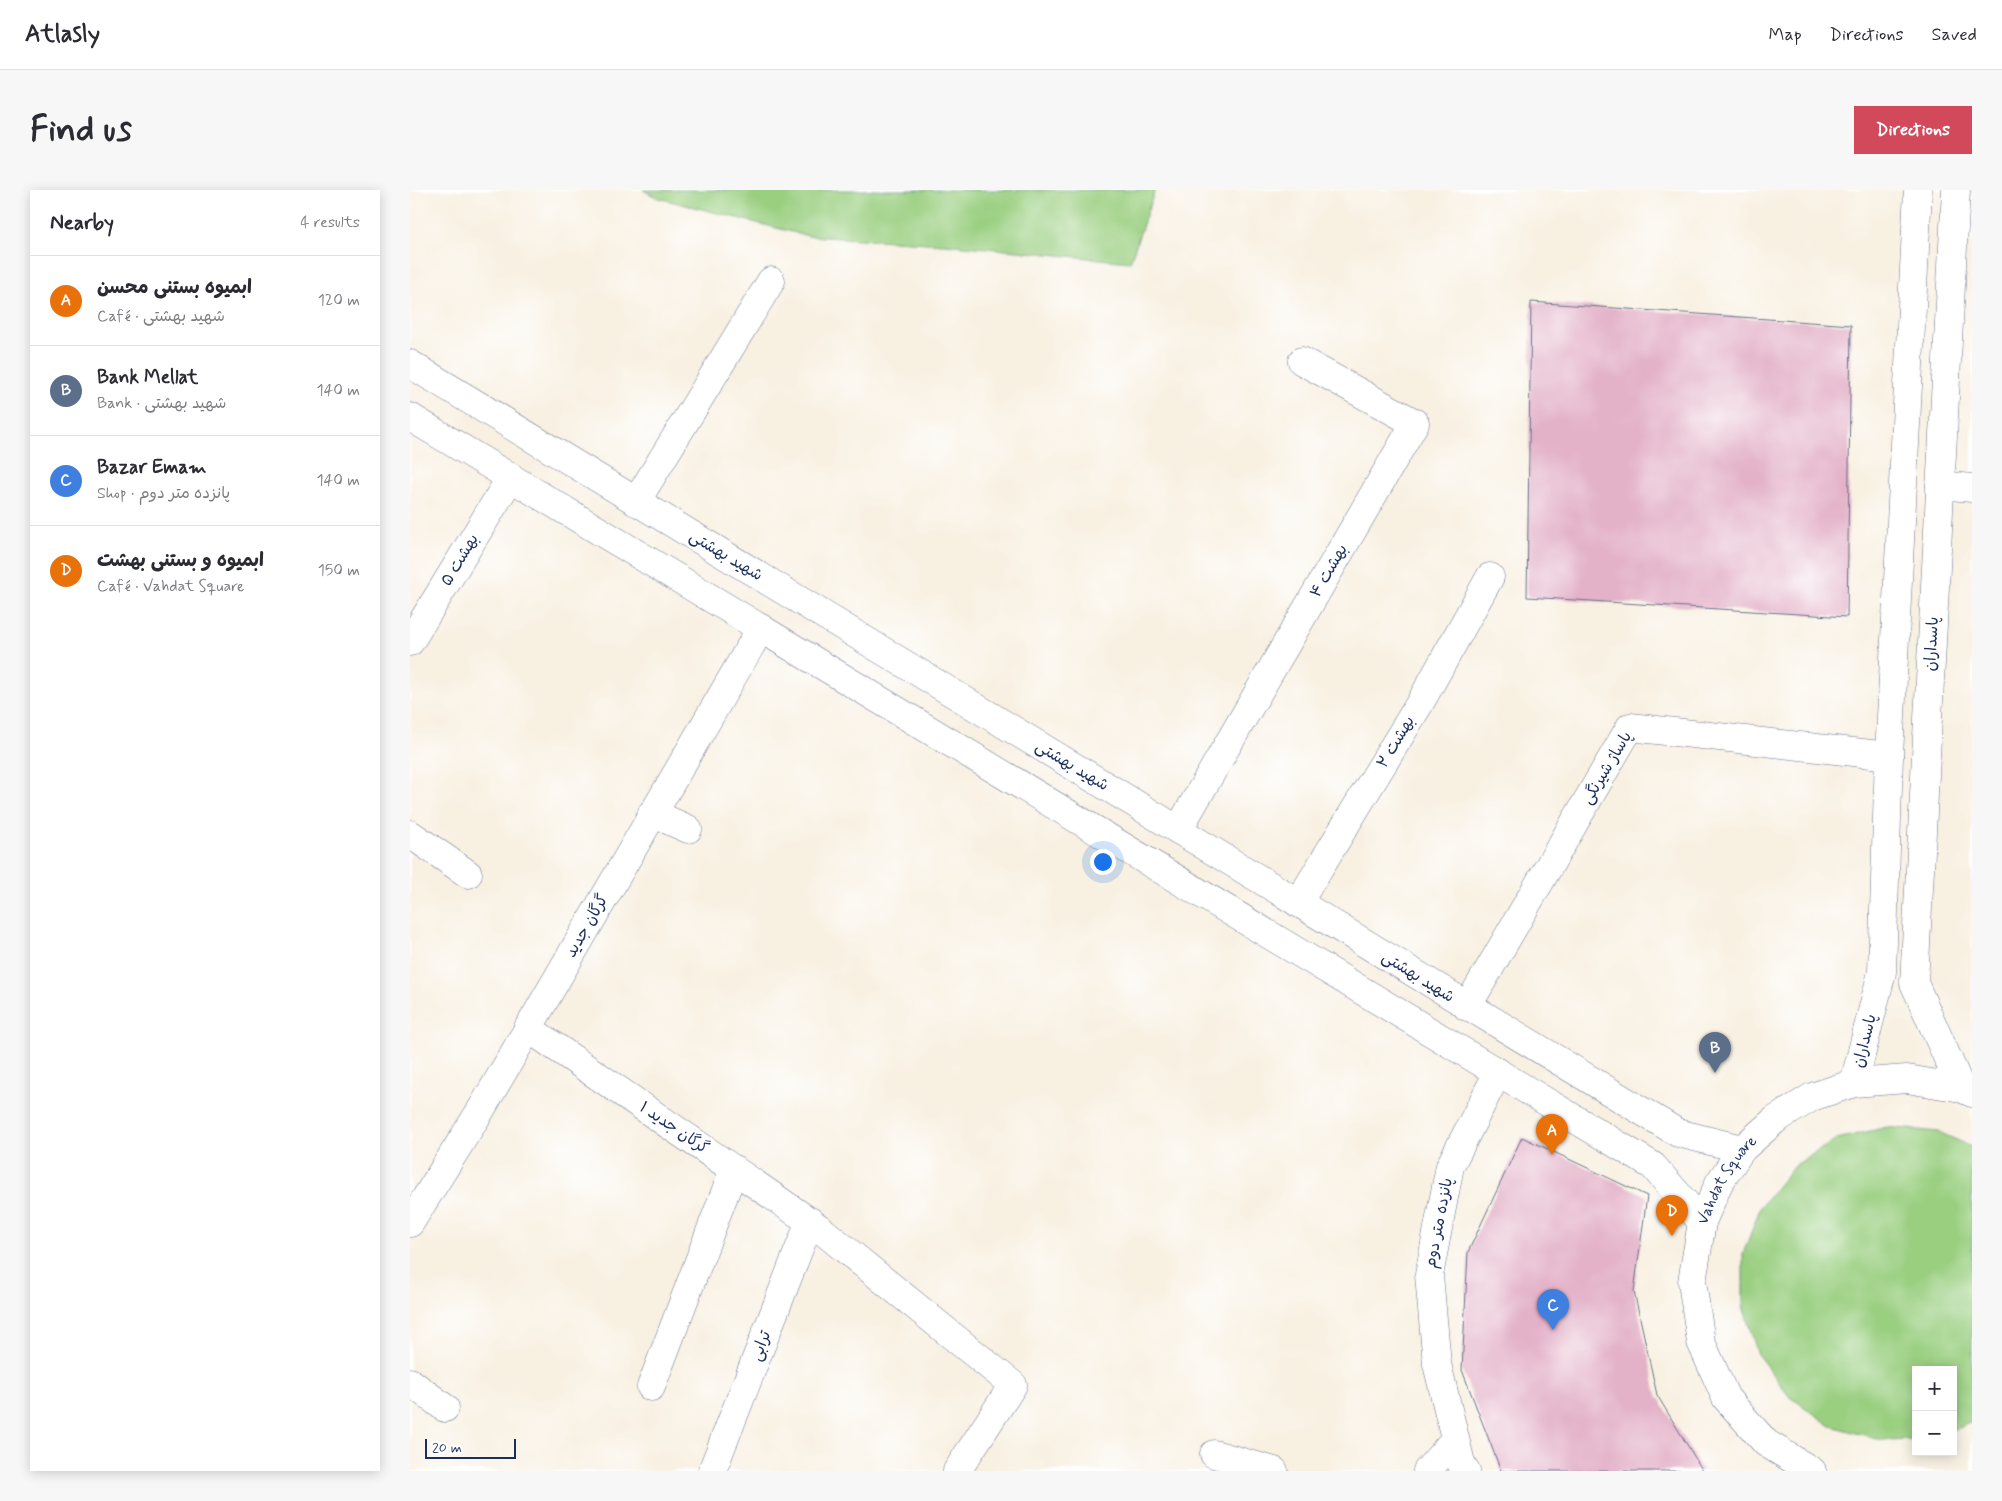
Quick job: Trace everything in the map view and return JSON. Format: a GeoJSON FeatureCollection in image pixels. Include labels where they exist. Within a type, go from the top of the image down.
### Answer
{"type":"FeatureCollection","features":[{"type":"Feature","properties":{"kind":"main road","name":"پاسداران"},"geometry":{"type":"LineString","coordinates":[[1854,1083],[1882,972],[1890,756],[1918,190]]}},
{"type":"Feature","properties":{"kind":"main road","name":"پاسداران"},"geometry":{"type":"LineString","coordinates":[[1956,190],[1914,983],[1966,1091]]}},
{"type":"Feature","properties":{"kind":"main road"},"geometry":{"type":"LineString","coordinates":[[636,502],[771,281]]}},
{"type":"Feature","properties":{"kind":"main road","name":"۴ بهشت"},"geometry":{"type":"LineString","coordinates":[[1178,830],[1415,422],[1302,361]]}},
{"type":"Feature","properties":{"kind":"main road","name":"شهید بهشتی"},"geometry":{"type":"LineString","coordinates":[[410,364],[1467,1007],[1678,1133],[1742,1149]]}},
{"type":"Feature","properties":{"kind":"main road"},"geometry":{"type":"LineString","coordinates":[[410,417],[1653,1166],[1702,1222]]}},
{"type":"Feature","properties":{"kind":"main road","name":"بهشت ۵"},"geometry":{"type":"LineString","coordinates":[[410,642],[511,478]]}},
{"type":"Feature","properties":{"kind":"main road"},"geometry":{"type":"LineString","coordinates":[[1940,485],[1972,488]]}},
{"type":"Feature","properties":{"kind":"main road","name":"بهشت ۲"},"geometry":{"type":"LineString","coordinates":[[1298,904],[1420,703],[1490,577]]}},
{"type":"Feature","properties":{"kind":"main road","name":"گرگان جدید"},"geometry":{"type":"LineString","coordinates":[[410,1222],[482,1108],[761,628]]}},
{"type":"Feature","properties":{"kind":"main road","name":"پاساژ شیرنگی"},"geometry":{"type":"LineString","coordinates":[[1467,1007],[1630,727],[1890,756]]}},
{"type":"Feature","properties":{"kind":"main road"},"geometry":{"type":"LineString","coordinates":[[1012,779],[1033,742]]}},
{"type":"Feature","properties":{"kind":"main road"},"geometry":{"type":"LineString","coordinates":[[652,813],[688,829]]}},
{"type":"Feature","properties":{"kind":"main road"},"geometry":{"type":"LineString","coordinates":[[410,834],[468,874]]}},
{"type":"Feature","properties":{"kind":"main road","name":"گرگان جدید ۱"},"geometry":{"type":"LineString","coordinates":[[528,1028],[814,1224],[1013,1385],[957,1471]]}},
{"type":"Feature","properties":{"kind":"main road","name":"پانزده متر دوم"},"geometry":{"type":"LineString","coordinates":[[1466,1471],[1461,1463],[1437,1364],[1429,1274],[1450,1166],[1504,1076],[1528,1043]]}},
{"type":"Feature","properties":{"kind":"main road","name":"Vahdat Square"},"geometry":{"type":"LineString","coordinates":[[1812,1471],[1766,1443],[1726,1398],[1700,1342],[1692,1282],[1702,1222],[1718,1183],[1742,1149],[1775,1120],[1812,1097],[1854,1083],[1907,1079],[1966,1091]]}},
{"type":"Feature","properties":{"kind":"main road"},"geometry":{"type":"LineString","coordinates":[[651,1387],[734,1169]]}},
{"type":"Feature","properties":{"kind":"main road","name":"ترابی"},"geometry":{"type":"LineString","coordinates":[[712,1471],[814,1224]]}},
{"type":"Feature","properties":{"kind":"main road"},"geometry":{"type":"LineString","coordinates":[[410,1382],[445,1408]]}},
{"type":"Feature","properties":{"kind":"main road"},"geometry":{"type":"LineString","coordinates":[[1427,1471],[1455,1439]]}},
{"type":"Feature","properties":{"kind":"main road"},"geometry":{"type":"LineString","coordinates":[[1214,1454],[1274,1471]]}},
{"type":"Feature","properties":{"kind":"green space"},"geometry":{"type":"Polygon","coordinates":[[[643,190],[1155,190],[1130,262],[944,244],[808,236],[658,198],[643,190]]]}},
{"type":"Feature","properties":{"kind":"green space"},"geometry":{"type":"Polygon","coordinates":[[[1887,1127],[1939,1132],[1972,1147],[1972,1422],[1957,1428],[1957,1366],[1912,1366],[1912,1439],[1882,1440],[1831,1426],[1789,1396],[1758,1355],[1743,1306],[1743,1254],[1761,1206],[1794,1166],[1837,1139],[1887,1127]]]}},
{"type":"Feature","properties":{"kind":"building"},"geometry":{"type":"Polygon","coordinates":[[[1531,302],[1851,325],[1847,617],[1527,597],[1531,302]]]}},
{"type":"Feature","properties":{"kind":"building"},"geometry":{"type":"Polygon","coordinates":[[[1522,1137],[1647,1196],[1634,1291],[1657,1395],[1703,1471],[1501,1471],[1462,1370],[1468,1252],[1522,1137]]]}},
{"type":"Feature","properties":{"kind":"place","name":"Bank Mellat"},"geometry":{"type":"Point","coordinates":[1715,1073]}},
{"type":"Feature","properties":{"kind":"place","name":"ابمیوه بستنی محسن"},"geometry":{"type":"Point","coordinates":[1552,1155]}},
{"type":"Feature","properties":{"kind":"place","name":"ابمیوه و بستنی بهشت"},"geometry":{"type":"Point","coordinates":[1672,1236]}},
{"type":"Feature","properties":{"kind":"place","name":"Bazar Emam"},"geometry":{"type":"Point","coordinates":[1553,1330]}}]}
